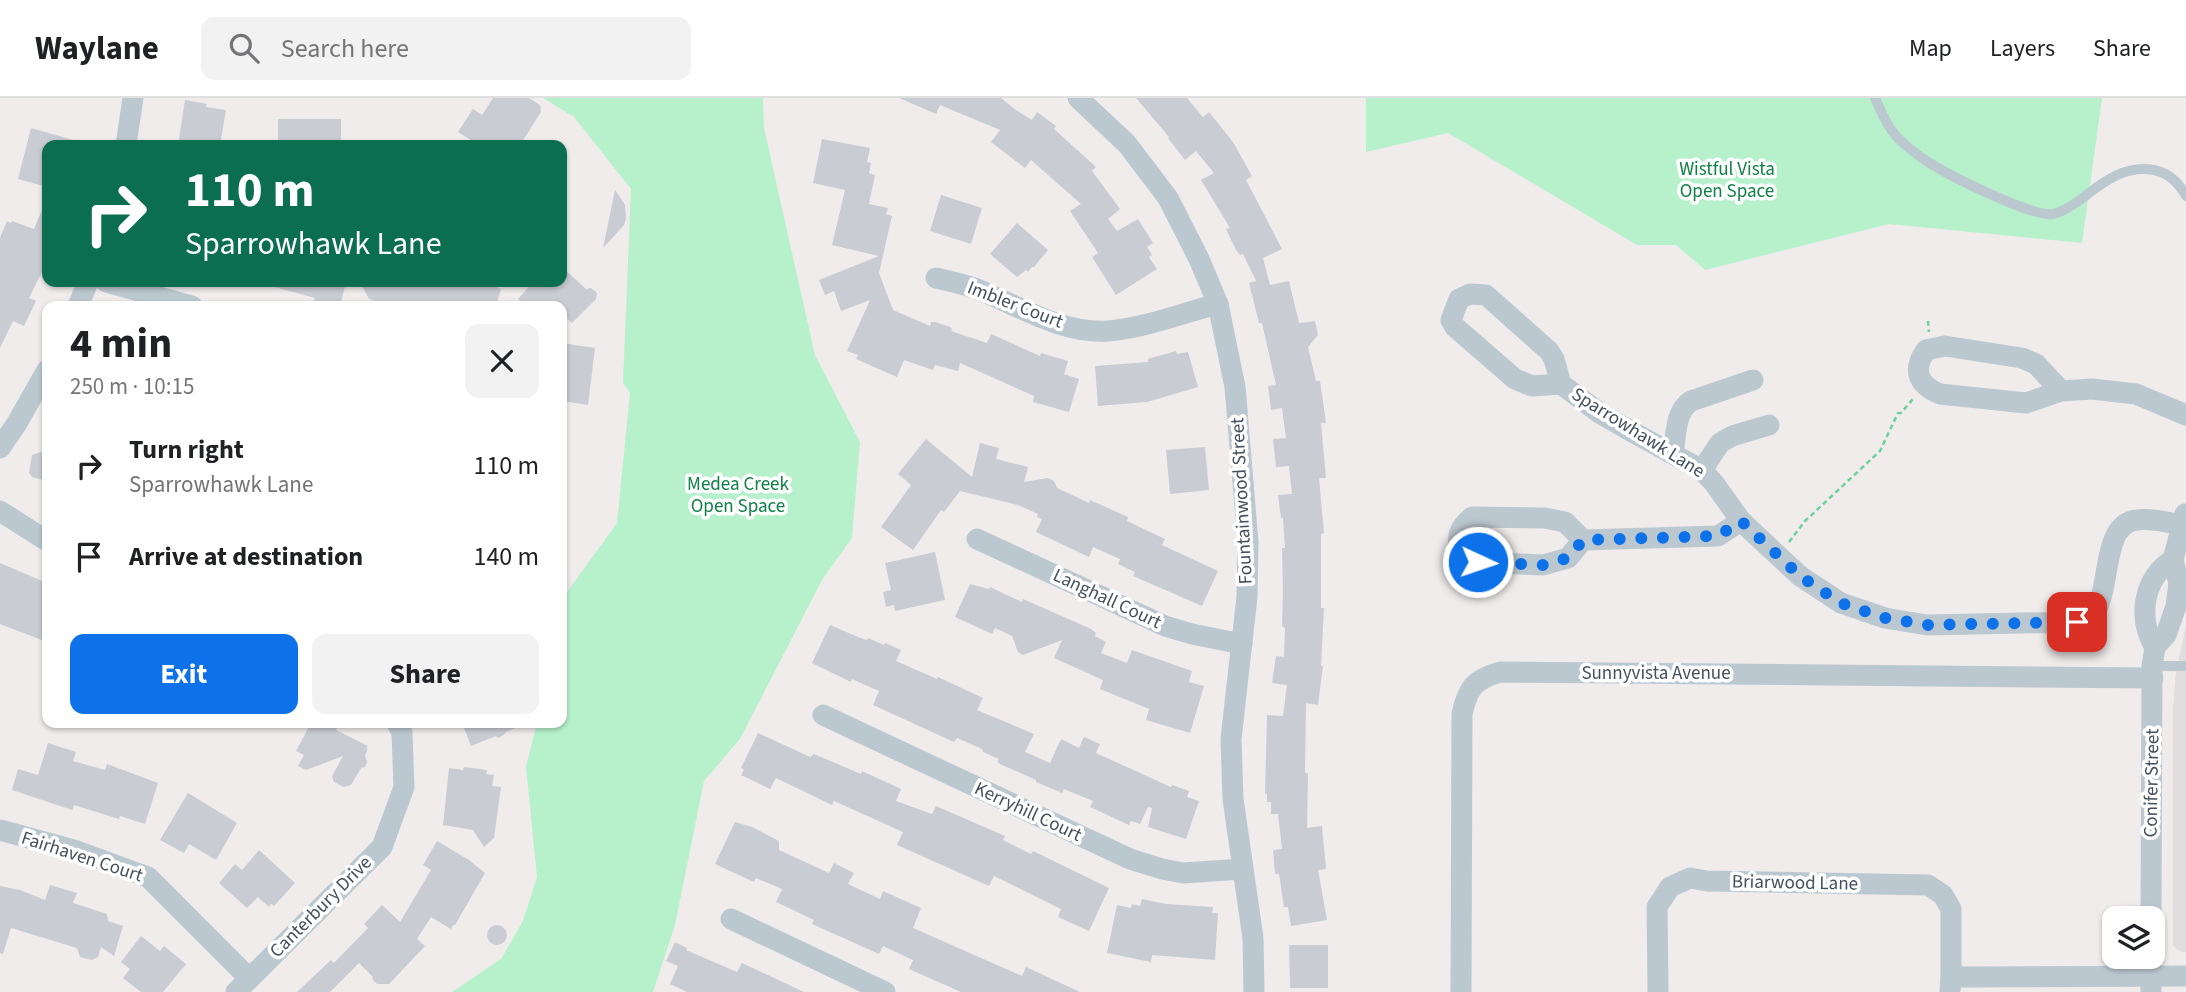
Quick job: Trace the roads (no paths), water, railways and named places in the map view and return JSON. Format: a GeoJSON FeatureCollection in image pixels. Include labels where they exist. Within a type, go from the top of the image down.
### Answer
{"type":"FeatureCollection","features":[{"type":"Feature","properties":{"kind":"street"},"geometry":{"type":"LineString","coordinates":[[127,140],[133,98]]}},
{"type":"Feature","properties":{"kind":"street","name":"Fountainwood Street"},"geometry":{"type":"LineString","coordinates":[[1078,98],[1127,144],[1168,198],[1218,304],[1235,387],[1243,479],[1247,597],[1231,739],[1233,799],[1253,938],[1254,992]]}},
{"type":"Feature","properties":{"kind":"street","name":"Imbler Court"},"geometry":{"type":"LineString","coordinates":[[936,278],[974,288],[1057,323],[1083,330],[1127,328],[1218,304]]}},
{"type":"Feature","properties":{"kind":"street"},"geometry":{"type":"LineString","coordinates":[[124,287],[173,301]]}},
{"type":"Feature","properties":{"kind":"street","name":"Sparrowhawk Lane"},"geometry":{"type":"LineString","coordinates":[[1561,384],[1532,386],[1515,379],[1455,327],[1451,320],[1459,299],[1470,294],[1486,295],[1549,351],[1561,384],[1601,414],[1702,470],[1714,482],[1741,521],[1800,576],[1841,603],[1885,618],[1927,625],[2077,622],[2091,615],[2101,599],[2110,547],[2119,530],[2134,520],[2184,518]]}},
{"type":"Feature","properties":{"kind":"street"},"geometry":{"type":"LineString","coordinates":[[2061,391],[2036,364],[2022,358],[1945,346],[1926,350],[1919,361],[1919,376],[1927,389],[1940,394],[2026,403],[2061,391],[2092,389],[2136,394],[2186,415]]}},
{"type":"Feature","properties":{"kind":"street"},"geometry":{"type":"LineString","coordinates":[[0,447],[42,379]]}},
{"type":"Feature","properties":{"kind":"street"},"geometry":{"type":"LineString","coordinates":[[1673,454],[1680,414],[1685,405],[1752,380]]}},
{"type":"Feature","properties":{"kind":"street"},"geometry":{"type":"LineString","coordinates":[[1702,470],[1720,443],[1732,436],[1769,425]]}},
{"type":"Feature","properties":{"kind":"street"},"geometry":{"type":"LineString","coordinates":[[0,511],[42,538]]}},
{"type":"Feature","properties":{"kind":"street"},"geometry":{"type":"LineString","coordinates":[[1583,540],[1568,558],[1543,565],[1478,562],[1461,554],[1457,539],[1460,527],[1472,517],[1545,518],[1565,522],[1583,540],[1718,536],[1741,521]]}},
{"type":"Feature","properties":{"kind":"street","name":"Conifer Street"},"geometry":{"type":"LineString","coordinates":[[2153,664],[2176,606],[2179,583],[2173,560],[2184,518]]}},
{"type":"Feature","properties":{"kind":"street","name":"Langhall Court"},"geometry":{"type":"LineString","coordinates":[[977,539],[1165,626],[1192,635],[1242,644]]}},
{"type":"Feature","properties":{"kind":"street","name":"Conifer Street"},"geometry":{"type":"LineString","coordinates":[[2151,906],[2153,664],[2143,614],[2146,596],[2156,575],[2164,565],[2173,560]]}},
{"type":"Feature","properties":{"kind":"street","name":"Sunnyvista Avenue"},"geometry":{"type":"LineString","coordinates":[[1461,992],[1462,714],[1467,693],[1480,678],[1500,672],[2153,664]]}},
{"type":"Feature","properties":{"kind":"street","name":"Kerryhill Court"},"geometry":{"type":"LineString","coordinates":[[822,715],[1130,859],[1162,870],[1183,873],[1243,869]]}},
{"type":"Feature","properties":{"kind":"street","name":"Canterbury Drive"},"geometry":{"type":"LineString","coordinates":[[243,985],[382,847],[404,787],[399,728]]}},
{"type":"Feature","properties":{"kind":"street","name":"Fairhaven Court"},"geometry":{"type":"LineString","coordinates":[[0,830],[77,851],[148,877],[243,985]]}},
{"type":"Feature","properties":{"kind":"street","name":"Briarwood Lane"},"geometry":{"type":"LineString","coordinates":[[1658,992],[1657,907],[1670,887],[1690,878],[1707,881],[1928,886],[1943,895],[1951,909],[1951,985]]}},
{"type":"Feature","properties":{"kind":"street"},"geometry":{"type":"LineString","coordinates":[[731,919],[885,992]]}},
{"type":"Feature","properties":{"kind":"street"},"geometry":{"type":"LineString","coordinates":[[1951,985],[1958,976],[2186,976]]}},
{"type":"Feature","properties":{"kind":"lane"},"geometry":{"type":"LineString","coordinates":[[1875,98],[1890,128],[1913,152],[2019,208],[2054,214],[2066,209],[2107,180],[2134,170],[2160,171],[2172,177],[2186,196]]}},
{"type":"Feature","properties":{"kind":"lane"},"geometry":{"type":"LineString","coordinates":[[2153,664],[2186,666]]}},
{"type":"Feature","properties":{"kind":"park label","name":"Wistful Vista Open Space"},"geometry":{"type":"Point","coordinates":[1727,180]}},
{"type":"Feature","properties":{"kind":"park label","name":"Medea Creek Open Space"},"geometry":{"type":"Point","coordinates":[738,495]}}]}
